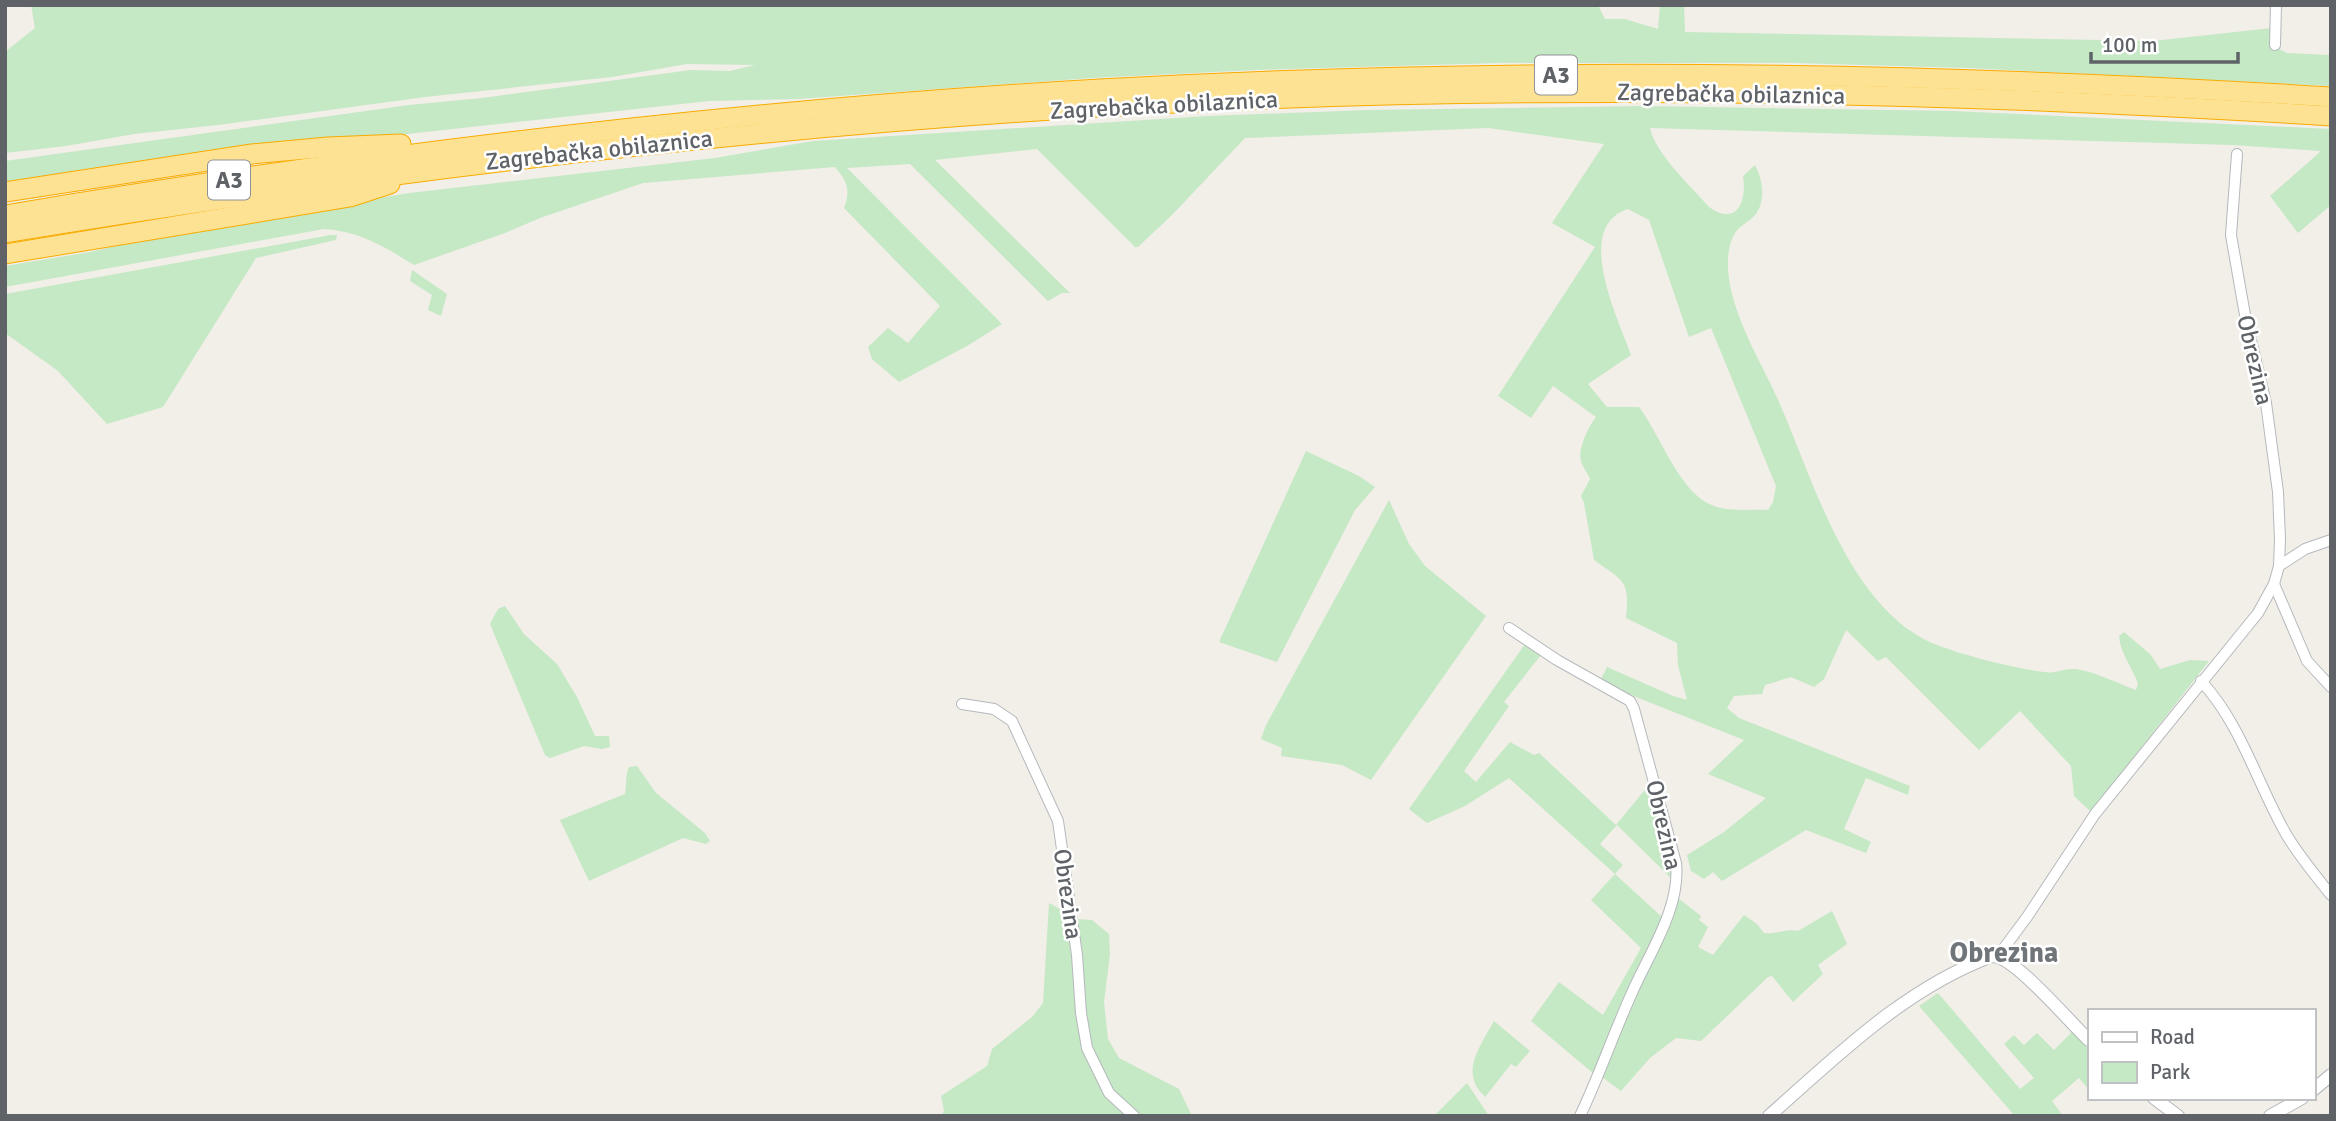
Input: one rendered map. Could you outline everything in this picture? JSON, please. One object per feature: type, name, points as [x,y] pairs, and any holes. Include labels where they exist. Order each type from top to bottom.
[{"type":"highway","name":"Zagrebačka obilaznica","points":[[5,215],[130,194],[452,148],[781,113],[1102,89],[1443,76],[1642,74],[1837,76],[2091,84],[2331,97]]},
{"type":"highway","name":"Zagrebačka obilaznica","points":[[5,233],[149,209],[597,149],[951,117],[1106,107],[1469,93],[1657,92],[1840,94],[2091,103],[2331,116]]},
{"type":"highway","points":[[6,192],[252,154],[328,146],[437,141],[452,148]]},
{"type":"highway","points":[[5,254],[350,197],[408,181],[418,171]]},
{"type":"street","points":[[2275,45],[2276,5]]},
{"type":"street","name":"Obrezina","points":[[1998,956],[2095,814],[2258,613],[2274,584],[2279,566],[2279,516],[2273,445],[2231,235],[2237,154]]},
{"type":"street","points":[[2279,566],[2305,550],[2331,540]]},
{"type":"street","points":[[2274,584],[2307,661],[2331,687]]},
{"type":"street","name":"Obrezina","points":[[1509,628],[1557,660],[1630,701],[1678,876],[1663,925],[1580,1116]]},
{"type":"street","points":[[2201,681],[2222,706],[2239,736],[2285,833],[2302,860],[2331,895]]},
{"type":"street","name":"Obrezina","points":[[962,704],[994,709],[1012,721],[1058,821],[1087,1048],[1109,1093],[1134,1116]]},
{"type":"street","points":[[1769,1116],[1895,1008],[1922,989],[1986,958],[1998,956],[2030,980],[2088,1039]]},
{"type":"street","points":[[2315,1088],[2331,1075]]},
{"type":"street","points":[[2157,1100],[2178,1116]]},
{"type":"street","points":[[2270,1116],[2298,1100]]},
{"type":"green space","points":[[31,5],[1598,5],[1605,19],[1625,19],[1658,29],[1660,5],[1684,5],[1685,32],[2153,41],[2272,28],[2277,48],[2287,53],[2331,55],[2331,86],[1967,68],[1794,63],[1500,63],[1256,70],[1092,78],[798,99],[709,101],[86,169],[5,183],[5,161],[409,105],[691,70],[730,71],[755,65],[687,64],[612,77],[425,97],[5,153],[5,52],[35,28]]},
{"type":"green space","points":[[1643,106],[1953,111],[2331,129],[2331,205],[2298,233],[2270,196],[2321,151],[2233,145],[1650,128],[1659,149],[1675,170],[1709,207],[1719,212],[1733,213],[1738,208],[1743,194],[1743,176],[1755,165],[1760,177],[1761,204],[1755,215],[1735,233],[1728,258],[1734,300],[1837,538],[1877,601],[1903,625],[1944,648],[2044,672],[2083,670],[2136,690],[2138,684],[2120,642],[2119,636],[2124,632],[2151,655],[2160,669],[2190,660],[2209,661],[2091,812],[2074,796],[2071,766],[2020,711],[1979,750],[1886,657],[1878,661],[1846,630],[1824,679],[1814,687],[1791,677],[1765,685],[1762,694],[1734,696],[1727,708],[1739,718],[1910,786],[1908,795],[1866,778],[1844,829],[1871,842],[1866,853],[1806,830],[1722,881],[1713,872],[1704,879],[1691,871],[1687,855],[1724,832],[1766,798],[1708,774],[1744,740],[1631,695],[1601,679],[1607,667],[1687,700],[1678,665],[1677,643],[1626,618],[1627,595],[1622,582],[1594,560],[1581,496],[1590,479],[1582,464],[1581,453],[1586,433],[1596,417],[1553,386],[1531,418],[1498,396],[1595,247],[1552,223],[1604,144],[1488,128],[1245,138],[1138,247],[1037,149],[935,160],[1070,293],[1062,293],[1048,301],[910,164],[847,168],[1002,324],[899,382],[872,359],[868,347],[888,328],[908,343],[940,306],[844,208],[847,186],[835,167],[643,183],[414,265],[382,246],[360,237],[324,229],[5,287],[5,266],[90,252],[170,233],[409,193],[715,158],[813,141],[1208,116],[1367,110]],"holes":[[[1628,209],[1649,220],[1689,337],[1711,328],[1776,486],[1773,502],[1768,510],[1727,509],[1702,500],[1681,477],[1639,407],[1607,407],[1588,384],[1631,355],[1604,276],[1601,254],[1603,234],[1612,219]]]},
{"type":"green space","points":[[337,235],[336,240],[256,258],[163,407],[107,424],[58,371],[5,333],[5,294]]},
{"type":"green space","points":[[412,270],[447,294],[441,316],[428,310],[432,295],[410,281]]},
{"type":"green space","points":[[1306,451],[1359,476],[1375,487],[1355,510],[1277,662],[1219,642]]},
{"type":"green space","points":[[1389,500],[1409,544],[1425,566],[1486,616],[1371,780],[1342,765],[1281,756],[1282,748],[1261,739],[1266,725]]},
{"type":"green space","points":[[505,606],[524,634],[557,664],[577,697],[595,736],[609,736],[610,747],[602,749],[584,746],[550,758],[545,755],[490,624],[498,609]]},
{"type":"green space","points":[[1525,644],[1541,655],[1504,702],[1509,706],[1464,771],[1476,782],[1510,742],[1534,755],[1539,753],[1616,825],[1648,786],[1654,791],[1673,863],[1674,881],[1617,825],[1600,844],[1623,865],[1615,874],[1509,778],[1465,806],[1427,823],[1409,809]]},
{"type":"green space","points":[[637,766],[656,793],[705,833],[710,841],[706,844],[683,838],[589,881],[560,820],[625,794],[629,767]]},
{"type":"green space","points":[[1615,874],[1662,917],[1594,1074],[1531,1021],[1559,982],[1603,1015],[1641,948],[1591,900]]},
{"type":"green space","points":[[1678,898],[1701,916],[1699,920],[1708,927],[1698,947],[1713,955],[1744,915],[1764,933],[1768,933],[1798,931],[1832,911],[1847,944],[1818,965],[1823,974],[1793,1002],[1772,976],[1768,977],[1701,1041],[1676,1038],[1650,1058],[1621,1091],[1602,1077]]},
{"type":"green space","points":[[1049,903],[1078,919],[1092,920],[1109,934],[1110,954],[1104,1002],[1108,1039],[1119,1058],[1179,1089],[1192,1116],[941,1116],[944,1111],[941,1096],[987,1066],[992,1049],[1032,1017],[1043,1003]]},
{"type":"green space","points":[[1938,993],[2020,1089],[2034,1078],[2004,1044],[2014,1035],[2024,1045],[2037,1033],[2054,1050],[2073,1031],[2088,1045],[2088,1089],[2079,1078],[2052,1101],[2063,1116],[2015,1116],[1919,1006]]},
{"type":"green space","points":[[1494,1021],[1530,1051],[1516,1067],[1511,1064],[1485,1097],[1476,1085],[1473,1067]]},
{"type":"green space","points":[[1467,1083],[1489,1116],[1434,1116]]},
{"type":"district","name":"Obrezina","points":[[2004,953]]}]
